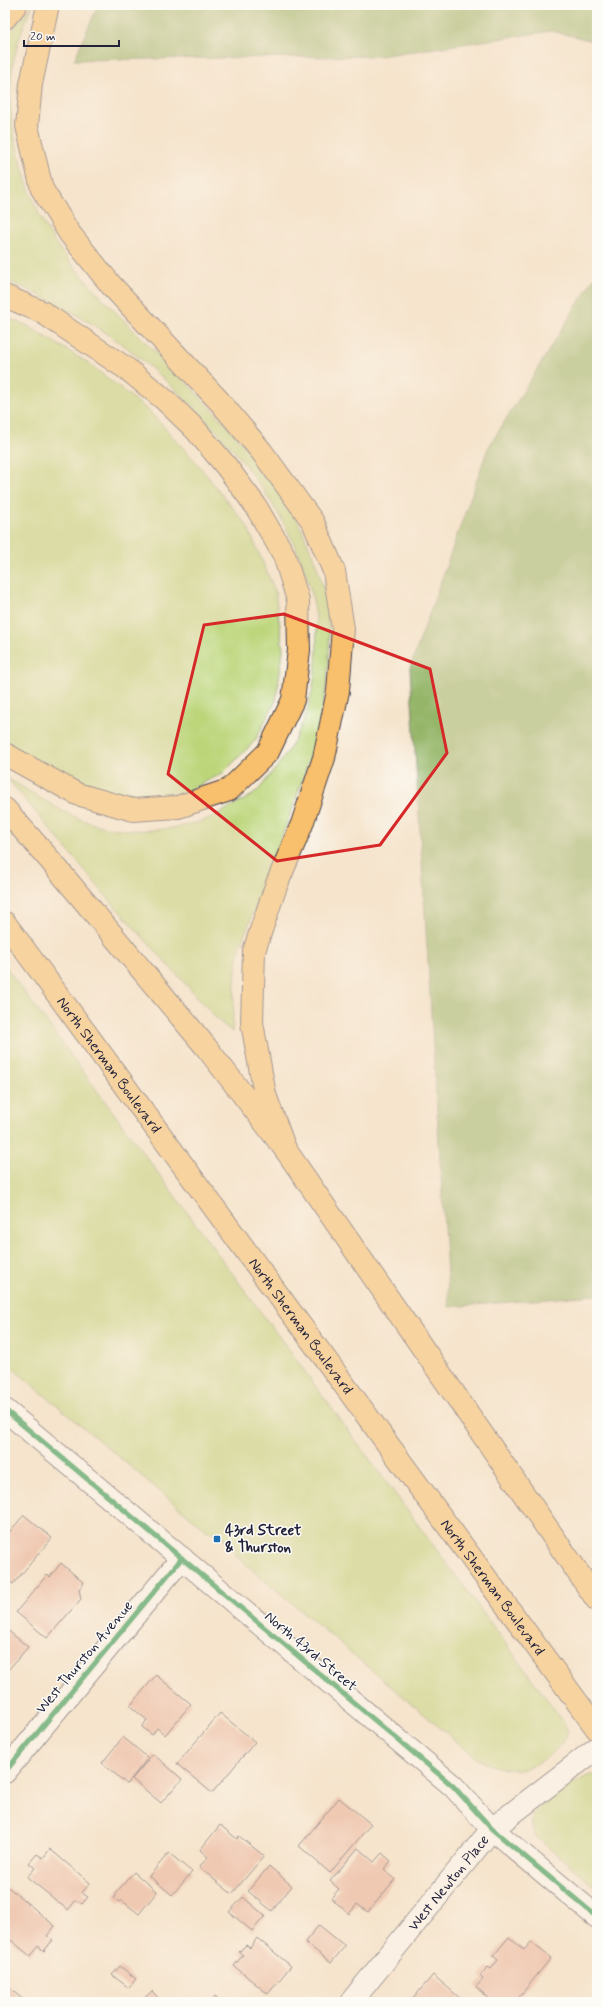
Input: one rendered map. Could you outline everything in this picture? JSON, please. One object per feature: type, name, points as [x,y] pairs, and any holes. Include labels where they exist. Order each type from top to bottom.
[{"type":"main road","points":[[5,18],[16,5]]},
{"type":"main road","points":[[48,5],[31,84],[27,126],[42,189],[70,234],[111,284],[220,402],[262,452],[313,522],[334,571],[343,629],[338,691],[326,750],[302,824],[276,886],[254,951],[252,1023],[265,1095],[285,1149]]},
{"type":"main road","points":[[5,296],[42,312],[127,369],[165,400],[195,429],[226,466],[256,505],[284,555],[298,600],[299,650],[293,700],[268,752],[229,790],[178,807],[133,810],[77,794],[5,754]]},
{"type":"main road","points":[[5,809],[50,860],[206,1047],[285,1149],[597,1600]]},
{"type":"main road","name":"North Sherman Boulevard","points":[[5,923],[597,1729]]},
{"type":"street","name":"North 43rd Street","points":[[5,1410],[453,1786],[492,1829],[597,1916]]},
{"type":"street","name":"West Thurston Avenue","points":[[5,1772],[182,1558]]},
{"type":"street","name":"West Newton Place","points":[[351,2002],[492,1829],[597,1748]]},
{"type":"highlighted area","points":[[284,614],[430,669],[447,753],[380,845],[277,861],[168,774],[204,625]]},
{"type":"green space","points":[[98,5],[597,5],[597,42],[552,31],[380,56],[74,60]]},
{"type":"green space","points":[[32,6],[18,43],[11,78],[10,95],[11,113],[18,152],[39,214],[49,233],[81,275],[128,325],[210,407],[248,450],[274,484],[297,520],[318,570],[324,591],[329,636],[328,670],[323,703],[316,736],[295,802],[240,948],[235,982],[232,1032],[219,1021],[112,903],[7,778],[71,815],[84,821],[112,828],[149,830],[174,828],[213,817],[257,791],[292,745],[300,729],[311,695],[317,641],[316,617],[307,579],[293,541],[273,505],[250,471],[223,439],[195,408],[165,380],[107,333],[56,304],[5,280],[5,39]]},
{"type":"green space","points":[[597,273],[597,1295],[449,1307],[410,668],[488,448]]},
{"type":"green space","points":[[5,317],[28,326],[88,363],[149,411],[196,462],[247,526],[275,591],[283,650],[276,700],[255,741],[223,773],[183,793],[143,800],[99,792],[54,773],[5,743]]},
{"type":"green space","points":[[5,966],[563,1721],[568,1731],[566,1738],[560,1746],[543,1760],[525,1768],[506,1769],[496,1767],[476,1758],[234,1554],[237,1549],[215,1531],[211,1534],[5,1362]]},
{"type":"green space","points":[[590,1775],[597,1775],[597,1888],[536,1837],[532,1823],[534,1814],[551,1798]]},
{"type":"building","points":[[24,1515],[52,1538],[13,1584],[5,1577],[5,1537]]},
{"type":"building","points":[[61,1563],[84,1583],[79,1589],[81,1599],[47,1638],[16,1612],[47,1575],[50,1577]]},
{"type":"building","points":[[5,1628],[28,1647],[9,1669],[5,1666]]},
{"type":"building","points":[[156,1675],[191,1704],[165,1735],[157,1728],[152,1735],[142,1727],[147,1720],[130,1706]]},
{"type":"building","points":[[220,1713],[255,1742],[212,1793],[177,1764]]},
{"type":"building","points":[[123,1737],[148,1758],[127,1784],[102,1763]]},
{"type":"building","points":[[153,1754],[182,1779],[161,1803],[132,1779]]},
{"type":"building","points":[[339,1798],[371,1824],[330,1873],[299,1846]]},
{"type":"building","points":[[220,1825],[237,1839],[239,1836],[264,1856],[232,1894],[199,1867],[208,1857],[200,1850]]},
{"type":"building","points":[[358,1848],[374,1862],[382,1853],[391,1861],[384,1869],[395,1879],[368,1912],[357,1904],[349,1914],[331,1898],[339,1889],[330,1881]]},
{"type":"building","points":[[50,1849],[90,1883],[82,1893],[88,1897],[82,1904],[76,1900],[68,1910],[27,1877],[35,1868],[29,1863],[37,1854],[43,1858]]},
{"type":"building","points":[[169,1853],[192,1872],[172,1895],[149,1876]]},
{"type":"building","points":[[269,1866],[292,1886],[272,1911],[248,1891]]},
{"type":"building","points":[[134,1872],[157,1892],[139,1914],[121,1900],[119,1902],[114,1898],[116,1896],[114,1895]]},
{"type":"building","points":[[8,1887],[55,1926],[47,1936],[53,1940],[44,1951],[38,1946],[30,1956],[5,1935],[5,1911],[8,1908],[5,1906],[5,1891]]},
{"type":"building","points":[[243,1897],[265,1916],[252,1931],[229,1912]]},
{"type":"building","points":[[319,1925],[345,1946],[331,1963],[305,1942]]},
{"type":"building","points":[[509,1937],[524,1950],[531,1942],[551,1958],[515,2002],[493,2002],[476,1987],[483,1979],[480,1976],[488,1967],[491,1969],[498,1960],[493,1956]]},
{"type":"building","points":[[257,1938],[291,1966],[268,1994],[234,1966],[243,1955],[239,1952],[246,1945],[250,1948]]},
{"type":"building","points":[[120,1966],[136,1979],[129,1988],[112,1975]]},
{"type":"building","points":[[433,1975],[460,1998],[456,2002],[410,2002]]},
{"type":"building","points":[[7,1986],[26,2002],[5,2002],[5,1989]]},
{"type":"building","points":[[152,1991],[162,2002],[140,2002]]},
{"type":"building","points":[[215,1996],[222,2002],[211,2002]]},
{"type":"cycle path","points":[[5,1410],[453,1786],[492,1829],[597,1917]]},
{"type":"cycle path","points":[[5,1772],[182,1558]]},
{"type":"place","name":"43rd Street & Thurston","points":[[217,1539]]}]
